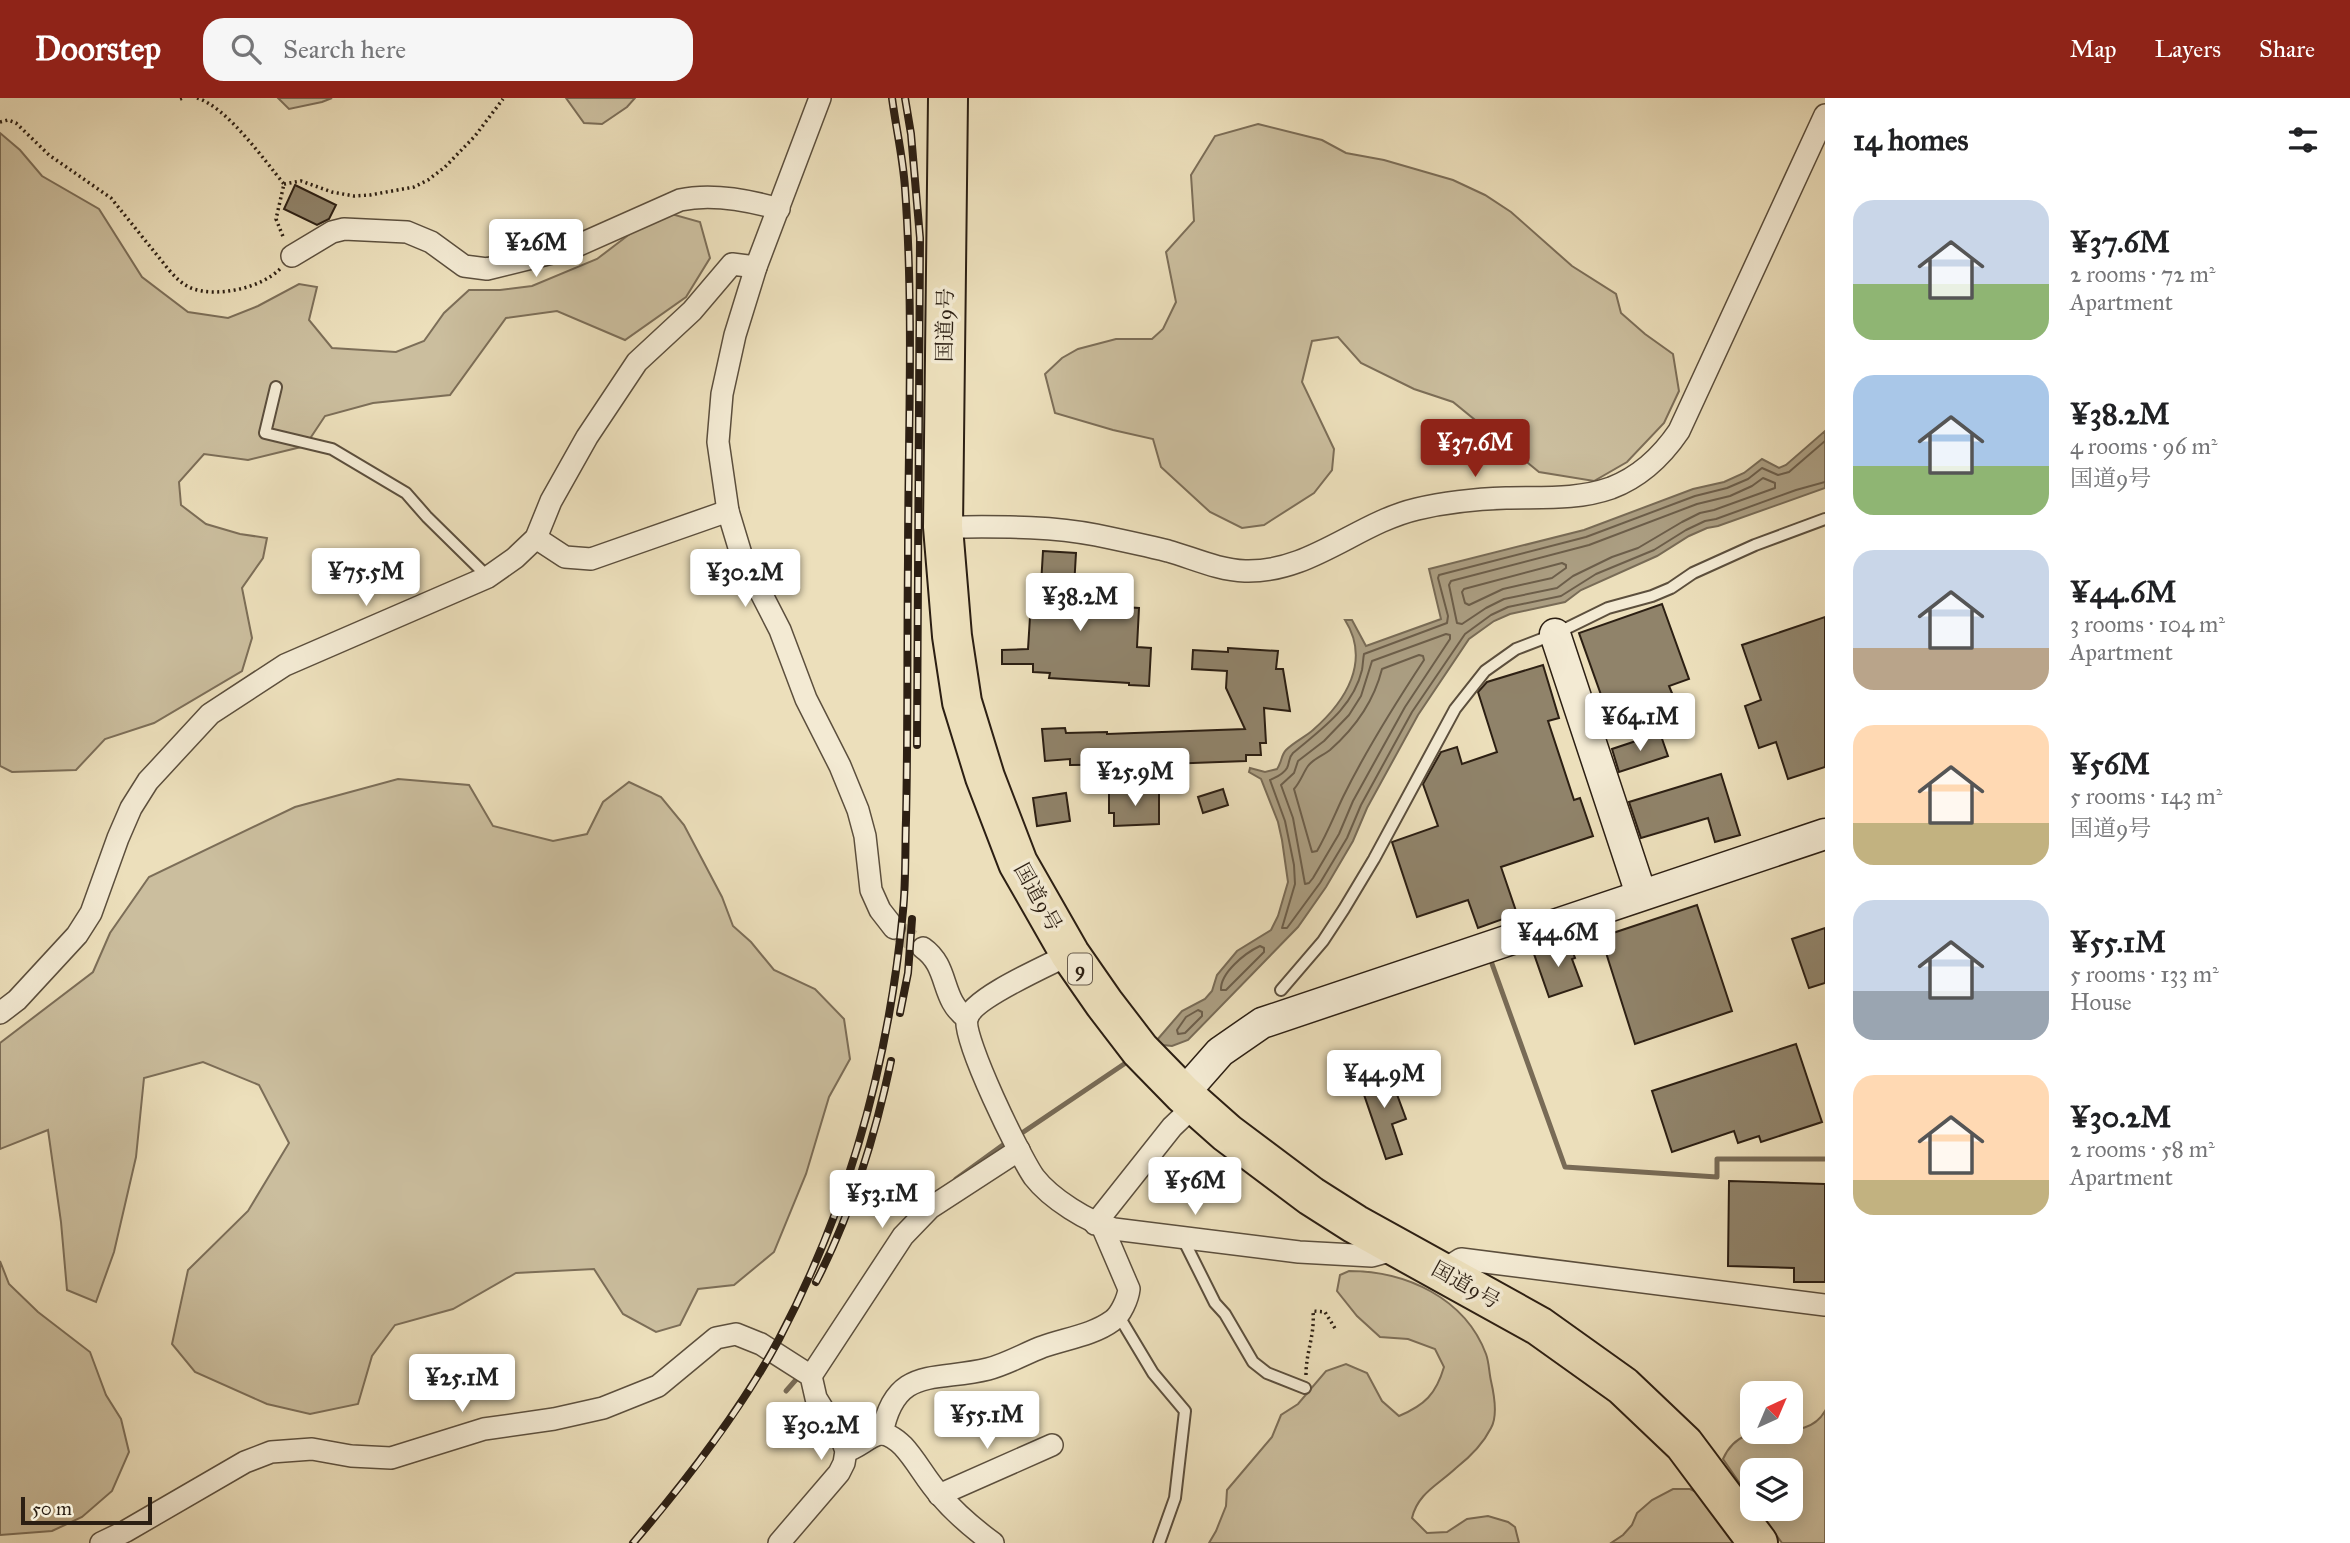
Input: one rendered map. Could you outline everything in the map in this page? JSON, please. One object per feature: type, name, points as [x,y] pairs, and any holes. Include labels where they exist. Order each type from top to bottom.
[{"type":"highway","name":"国道9号","points":[[948,98],[943,527],[952,636],[962,702],[985,777],[1017,863],[1070,954],[1104,1003],[1140,1050],[1189,1100],[1227,1133],[1355,1224],[1539,1326],[1623,1386],[1684,1444],[1758,1543]]},
{"type":"street","points":[[820,98],[757,267],[735,335],[722,394],[718,442],[728,511],[741,554],[780,630],[806,699],[840,766],[858,810],[865,836],[871,890],[880,910],[894,928]]},
{"type":"street","points":[[943,527],[1066,530],[1168,551],[1228,569],[1263,571],[1304,560],[1415,510],[1477,500],[1578,496],[1627,481],[1659,457],[1679,431],[1825,115]]},
{"type":"street","points":[[292,256],[344,229],[407,232],[431,242],[464,265],[487,269],[572,248],[691,197],[753,202],[779,209]]},
{"type":"street","points":[[0,1013],[17,1000],[77,935],[91,913],[131,808],[148,781],[210,714],[285,665],[488,577],[515,558],[536,538],[551,501],[586,437],[637,362],[692,311],[732,264],[757,267]]},
{"type":"street","points":[[536,538],[565,557],[591,559],[728,511]]},
{"type":"street","points":[[1555,634],[1641,894]]},
{"type":"street","points":[[1098,1225],[1134,1173],[1172,1127],[1220,1052],[1262,1023],[1825,834]]},
{"type":"street","points":[[923,948],[933,955],[940,966],[952,1004],[967,1018]]},
{"type":"street","points":[[1070,954],[992,995],[974,1008],[967,1018],[967,1028],[988,1085],[1015,1143],[1035,1178],[1060,1201],[1098,1225],[1125,1231],[1299,1252],[1373,1256],[1390,1251],[1394,1246]]},
{"type":"street","points":[[811,1377],[903,1236],[930,1208],[1015,1143]]},
{"type":"street","points":[[882,1434],[890,1404],[899,1393],[916,1382],[1004,1364],[1104,1326],[1117,1318],[1129,1289],[1098,1225]]},
{"type":"street","points":[[1442,1271],[1461,1259],[1825,1304]]},
{"type":"street","points":[[101,1543],[245,1461],[271,1452],[312,1449],[351,1456],[391,1458],[484,1429],[554,1419],[603,1408],[658,1385],[716,1338],[736,1334],[761,1344],[811,1377],[817,1398],[846,1451],[839,1474],[779,1543]]},
{"type":"street","points":[[846,1451],[857,1448],[878,1434],[894,1438],[903,1446],[939,1495],[975,1530],[993,1543]]},
{"type":"street","points":[[939,1495],[1052,1444]]},
{"type":"lane","points":[[276,387],[265,433],[332,449],[406,493],[488,577]]},
{"type":"lane","points":[[1281,990],[1323,941],[1350,899],[1455,709],[1485,671],[1531,642],[1555,634],[1608,608],[1652,596],[1671,588],[1693,573],[1755,545],[1825,519]]},
{"type":"lane","points":[[1182,1237],[1215,1303],[1225,1314],[1253,1363],[1267,1373],[1306,1388]]},
{"type":"lane","points":[[1117,1318],[1123,1323],[1153,1373],[1185,1411],[1175,1498],[1159,1543]]},
{"type":"path","points":[[197,98],[221,113],[284,184]]},
{"type":"path","points":[[284,184],[301,181],[332,192],[354,196],[414,187],[444,167],[475,136],[503,99]]},
{"type":"path","points":[[0,122],[16,122],[49,155],[111,198],[169,271],[192,288],[218,292],[260,282],[277,273],[292,256],[276,219],[284,184]]},
{"type":"path","points":[[1306,1388],[1306,1356],[1315,1332],[1313,1311],[1325,1312],[1336,1330]]},
{"type":"shaded area","points":[[278,98],[332,98],[289,109]]},
{"type":"shaded area","points":[[566,98],[635,98],[627,107],[602,124],[584,123]]},
{"type":"shaded area","points":[[1258,124],[1322,140],[1346,153],[1384,160],[1453,180],[1485,195],[1511,212],[1572,266],[1616,294],[1621,313],[1673,354],[1679,391],[1664,423],[1627,462],[1594,481],[1539,472],[1453,402],[1414,389],[1361,363],[1338,337],[1312,341],[1302,382],[1334,449],[1332,470],[1314,493],[1264,525],[1242,528],[1210,512],[1161,467],[1153,439],[1055,413],[1045,374],[1062,358],[1078,349],[1116,339],[1152,339],[1163,329],[1176,302],[1166,252],[1194,221],[1191,175],[1215,136]]},
{"type":"shaded area","points":[[0,133],[20,150],[42,176],[99,209],[142,277],[188,312],[228,318],[258,306],[299,284],[317,287],[309,320],[332,348],[396,352],[424,341],[444,313],[469,290],[532,286],[597,259],[635,230],[668,213],[700,222],[710,258],[686,297],[625,340],[557,311],[506,318],[450,395],[373,403],[325,416],[305,446],[248,460],[204,454],[179,482],[181,505],[206,524],[240,534],[267,538],[263,558],[242,588],[252,638],[242,671],[154,723],[105,739],[76,770],[12,772],[0,766]]},
{"type":"shaded area","points":[[398,779],[469,785],[493,826],[553,841],[587,834],[603,802],[629,782],[661,797],[684,825],[722,897],[733,926],[751,942],[774,970],[815,989],[844,1019],[850,1059],[829,1097],[806,1174],[774,1252],[734,1285],[698,1289],[680,1325],[656,1332],[623,1314],[594,1269],[516,1273],[453,1309],[395,1325],[372,1356],[358,1404],[310,1414],[267,1404],[195,1372],[172,1344],[188,1270],[248,1211],[289,1143],[259,1085],[203,1062],[144,1078],[136,1157],[114,1252],[96,1302],[67,1290],[48,1130],[0,1149],[0,1043],[93,972],[110,933],[149,877],[295,807]]},
{"type":"shaded area","points":[[0,1261],[9,1284],[38,1312],[90,1352],[106,1395],[121,1419],[129,1452],[112,1491],[82,1517],[52,1531],[0,1535]]},
{"type":"shaded area","points":[[1349,1271],[1392,1276],[1431,1291],[1464,1317],[1487,1357],[1495,1405],[1491,1428],[1471,1455],[1424,1496],[1412,1518],[1427,1533],[1447,1532],[1467,1519],[1488,1516],[1515,1527],[1519,1543],[1209,1543],[1226,1506],[1227,1490],[1272,1437],[1281,1415],[1298,1404],[1326,1371],[1346,1364],[1367,1373],[1382,1401],[1399,1416],[1423,1403],[1437,1384],[1444,1367],[1435,1349],[1408,1339],[1380,1337],[1357,1316],[1337,1291],[1340,1275]]},
{"type":"shaded area","points":[[1825,1411],[1825,1543],[1782,1543],[1766,1521],[1803,1521],[1803,1458],[1740,1458],[1740,1484],[1723,1459],[1733,1444],[1740,1439],[1740,1444],[1803,1444],[1803,1428],[1815,1422]]},
{"type":"shaded area","points":[[1673,1489],[1690,1489],[1703,1495],[1734,1543],[1611,1543],[1632,1525],[1637,1513],[1652,1500]]},
{"type":"water","points":[[1825,431],[1825,488],[1707,528],[1657,556],[1581,590],[1565,602],[1510,614],[1494,621],[1469,639],[1418,715],[1367,808],[1353,841],[1298,927],[1188,1040],[1172,1046],[1163,1045],[1157,1040],[1182,1011],[1205,999],[1212,991],[1217,975],[1237,951],[1271,930],[1278,916],[1288,882],[1282,840],[1261,779],[1249,772],[1250,768],[1265,772],[1277,769],[1286,750],[1310,733],[1336,706],[1351,680],[1355,665],[1356,650],[1345,620],[1352,620],[1366,646],[1441,619],[1429,569],[1584,530],[1693,489],[1724,482],[1744,473],[1762,459],[1779,468]]},
{"type":"building","points":[[295,185],[336,205],[329,219],[317,225],[284,209]]},
{"type":"building","points":[[1043,551],[1076,553],[1073,604],[1139,608],[1137,647],[1151,648],[1149,686],[1049,678],[1050,673],[1033,672],[1033,664],[1002,664],[1002,650],[1028,649],[1031,601],[1040,602]]},
{"type":"building","points":[[1662,604],[1689,679],[1669,686],[1674,698],[1610,720],[1579,633]]},
{"type":"building","points":[[1825,617],[1825,767],[1788,779],[1776,742],[1759,748],[1745,706],[1761,700],[1742,645]]},
{"type":"building","points":[[1228,648],[1278,651],[1276,669],[1283,669],[1290,711],[1264,708],[1266,743],[1260,743],[1261,755],[1246,755],[1246,761],[1166,764],[1070,765],[1070,759],[1045,761],[1042,729],[1065,728],[1066,733],[1107,734],[1245,729],[1226,688],[1227,671],[1192,669],[1193,650],[1228,652]]},
{"type":"building","points":[[1543,665],[1559,718],[1548,721],[1574,800],[1580,798],[1593,836],[1501,867],[1517,914],[1478,928],[1468,900],[1417,917],[1392,842],[1438,826],[1423,784],[1441,752],[1457,747],[1462,764],[1497,752],[1478,692],[1487,682]]},
{"type":"building","points":[[1660,733],[1668,756],[1619,772],[1612,749]]},
{"type":"building","points":[[1721,774],[1740,835],[1715,842],[1708,818],[1641,838],[1629,802]]},
{"type":"building","points":[[1223,789],[1228,805],[1203,813],[1198,797]]},
{"type":"building","points":[[1109,791],[1159,791],[1159,824],[1114,826],[1114,813],[1109,813]]},
{"type":"building","points":[[1066,793],[1070,821],[1037,826],[1033,798]]},
{"type":"building","points":[[1697,905],[1732,1011],[1635,1044],[1601,937]]},
{"type":"building","points":[[1825,928],[1825,983],[1809,988],[1792,939]]},
{"type":"building","points":[[1569,942],[1582,986],[1549,997],[1534,954]]},
{"type":"building","points":[[1796,1044],[1822,1122],[1761,1142],[1759,1136],[1738,1143],[1734,1131],[1672,1152],[1652,1091]]},
{"type":"building","points":[[1388,1070],[1406,1119],[1392,1124],[1402,1154],[1386,1159],[1359,1080]]},
{"type":"building","points":[[1729,1181],[1825,1184],[1825,1282],[1794,1282],[1794,1268],[1728,1266]]},
{"type":"waterway","points":[[1491,961],[1565,1167],[1717,1177],[1717,1159],[1825,1159]]},
{"type":"waterway","points":[[1016,1137],[1130,1060]]},
{"type":"waterway","points":[[956,1179],[1007,1142]]},
{"type":"waterway","points":[[786,1391],[801,1374]]},
{"type":"tunnel","points":[[894,928],[923,948]]},
{"type":"railway","points":[[633,1543],[730,1419],[764,1366],[804,1289],[826,1237],[862,1131],[888,1022],[897,967],[905,877],[910,374],[905,188],[892,98]]},
{"type":"railway","points":[[905,98],[911,134],[920,238],[917,745]]},
{"type":"railway","points":[[900,1013],[908,973],[912,919]]},
{"type":"railway","points":[[816,1282],[861,1174],[891,1061]]}]
